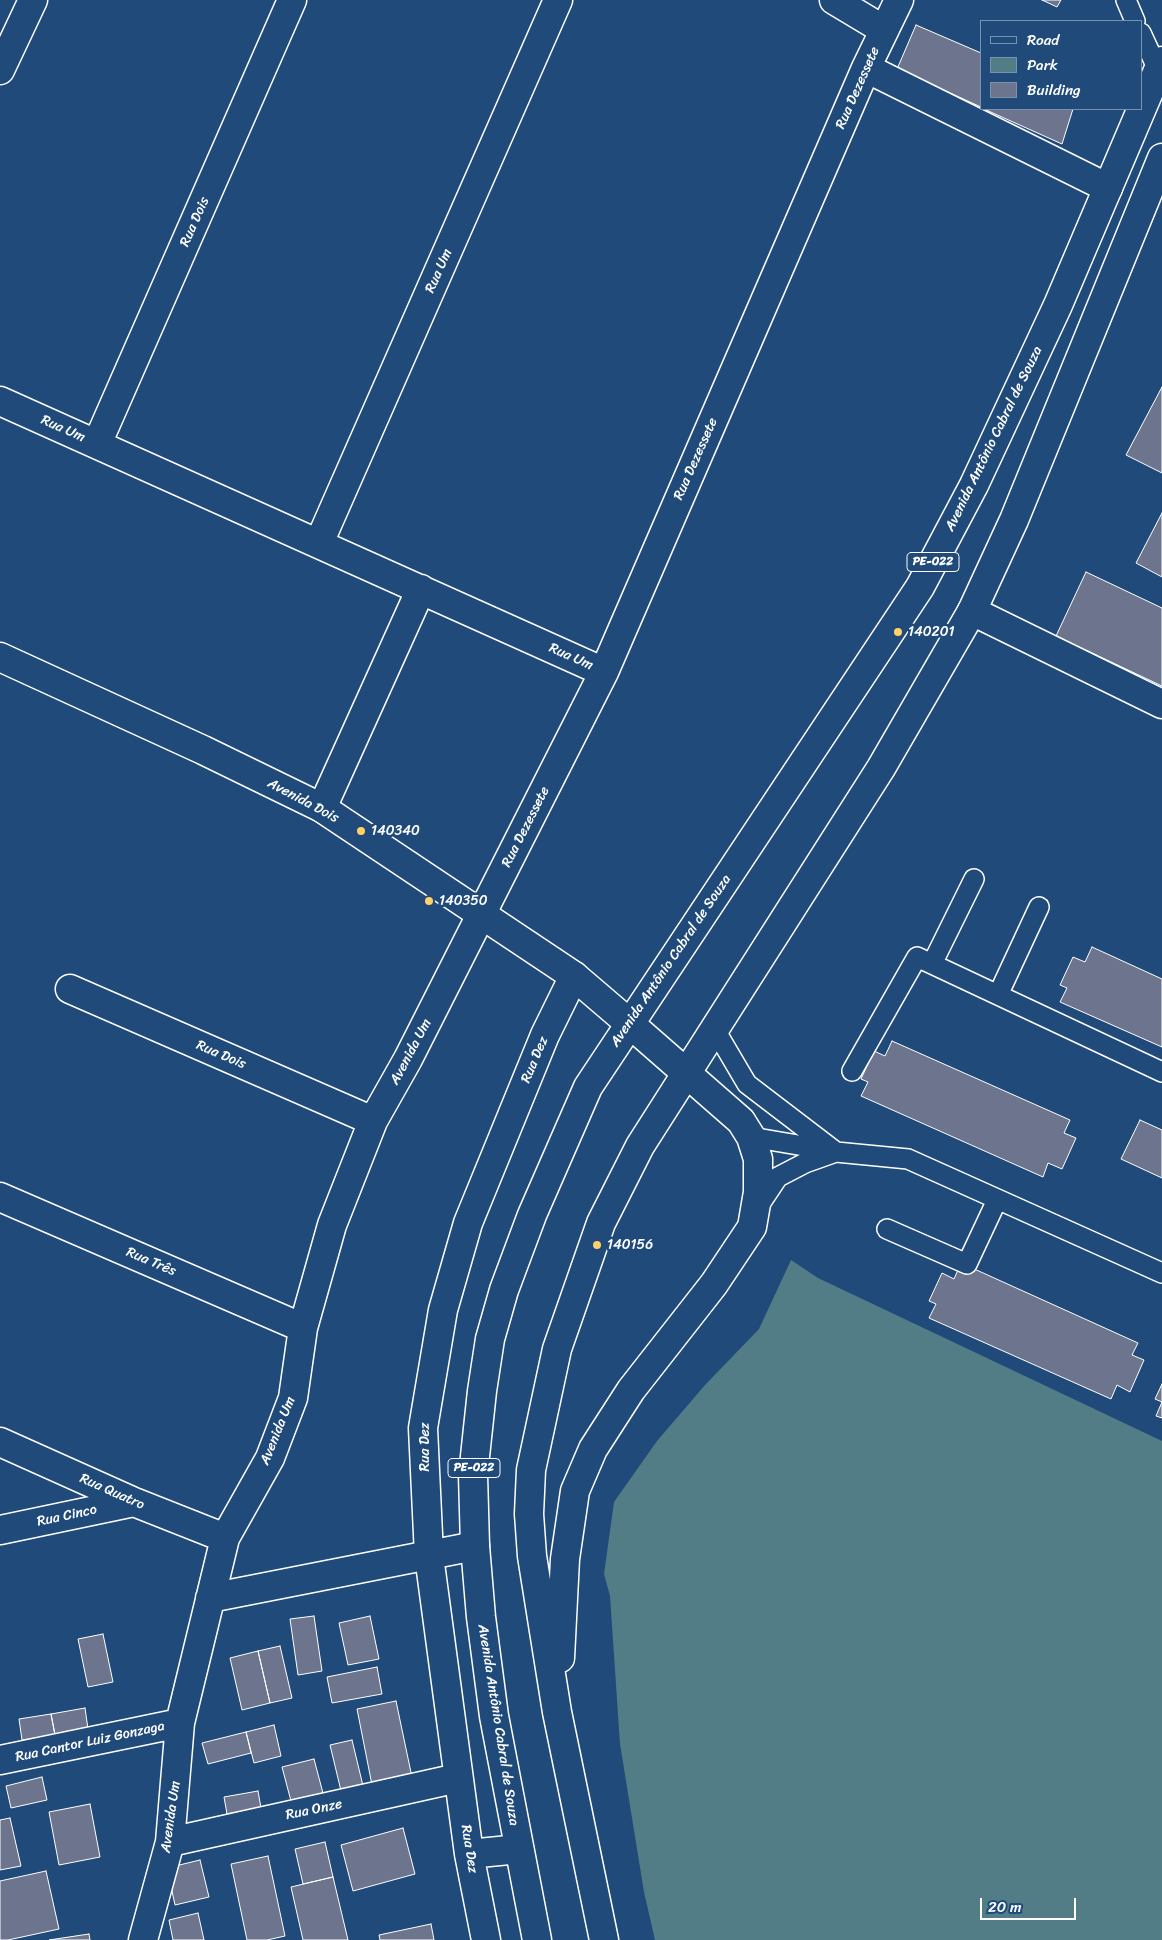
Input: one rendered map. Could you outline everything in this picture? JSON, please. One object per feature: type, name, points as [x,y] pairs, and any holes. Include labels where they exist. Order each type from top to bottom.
[{"type":"main road","points":[[0,70],[33,0]]},
{"type":"main road","name":"Rua Dois","points":[[97,444],[292,0]]},
{"type":"main road","name":"Rua Um","points":[[319,543],[558,0]]},
{"type":"main road","points":[[834,0],[884,30]]},
{"type":"main road","name":"Rua Dezessete","points":[[483,914],[604,672],[866,68],[899,0]]},
{"type":"main road","name":"Avenida Antônio Cabral de Souza","points":[[1142,108],[1160,66]]},
{"type":"main road","points":[[866,68],[1108,188]]},
{"type":"main road","name":"Avenida Antônio Cabral de Souza","points":[[537,1940],[494,1716],[480,1617],[475,1546],[473,1475],[482,1392],[490,1339],[504,1290],[532,1215],[588,1087],[920,587],[974,485],[1058,305],[1141,110]]},
{"type":"main road","points":[[604,1940],[557,1712],[532,1556],[529,1514],[531,1470],[557,1349],[601,1223],[640,1146],[685,1072],[881,768],[972,611],[1014,520],[1162,158]]},
{"type":"main road","name":"Rua Um","points":[[0,401],[604,672]]},
{"type":"main road","points":[[322,808],[421,589]]},
{"type":"main road","points":[[972,611],[1162,704]]},
{"type":"main road","name":"Avenida Dois","points":[[0,657],[203,750],[322,808],[574,976],[741,1121],[751,1137],[758,1159],[758,1192],[752,1227],[714,1284],[630,1390],[593,1449],[575,1491],[565,1559],[557,1712]]},
{"type":"main road","name":"Avenida Um","points":[[143,1940],[170,1842],[180,1723],[225,1538],[270,1458],[293,1398],[303,1328],[332,1225],[372,1120],[408,1059],[483,914]]},
{"type":"main road","name":"Rua Dez","points":[[486,1940],[469,1854],[429,1556],[423,1428],[443,1310],[468,1223],[545,1035],[574,976]]},
{"type":"main road","name":"Rua Dois","points":[[70,989],[372,1120]]},
{"type":"main road","name":"Rua Três","points":[[0,1197],[303,1328]]},
{"type":"main road","name":"Rua Quatro","points":[[0,1442],[134,1502],[225,1538]]},
{"type":"main road","name":"Rua Cinco","points":[[0,1530],[134,1502]]},
{"type":"main road","points":[[210,1598],[475,1546]]},
{"type":"main road","name":"Rua Cantor Luiz Gonzaga","points":[[0,1760],[180,1723]]},
{"type":"main road","name":"Rua Onze","points":[[170,1842],[458,1778]]},
{"type":"main road","points":[[469,1854],[519,1849]]},
{"type":"lane","points":[[1126,0],[1135,20]]},
{"type":"lane","points":[[1142,35],[1160,66]]},
{"type":"lane","points":[[932,964],[974,879]]},
{"type":"lane","points":[[998,995],[1039,907]]},
{"type":"lane","points":[[852,1071],[917,956],[1162,1072]]},
{"type":"lane","points":[[714,1028],[747,1084],[836,1152]]},
{"type":"lane","points":[[751,1137],[836,1152],[908,1159],[1162,1273]]},
{"type":"lane","points":[[754,1212],[778,1177],[804,1163],[836,1152]]},
{"type":"lane","points":[[887,1229],[967,1264],[997,1200]]},
{"type":"green space","points":[[791,1260],[818,1278],[1162,1441],[1162,1940],[655,1940],[644,1892],[620,1744],[610,1596],[604,1574],[614,1502],[657,1441],[705,1385],[759,1329]]},
{"type":"building","points":[[1042,0],[1061,0],[1057,7]]},
{"type":"building","points":[[916,25],[980,53],[980,107],[897,69]]},
{"type":"building","points":[[986,110],[1073,110],[1062,144]]},
{"type":"building","points":[[1162,387],[1162,473],[1126,455]]},
{"type":"building","points":[[1162,513],[1162,577],[1136,563]]},
{"type":"building","points":[[1086,572],[1162,608],[1162,686],[1056,636]]},
{"type":"building","points":[[1092,947],[1162,979],[1162,1047],[1060,1002],[1067,988],[1060,985],[1073,957],[1085,962]]},
{"type":"building","points":[[892,1041],[1070,1120],[1064,1133],[1076,1138],[1062,1169],[1048,1163],[1043,1177],[861,1096],[868,1082],[861,1079],[874,1051],[885,1056]]},
{"type":"building","points":[[1140,1120],[1162,1130],[1162,1178],[1121,1159]]},
{"type":"building","points":[[961,1263],[1138,1343],[1132,1355],[1144,1360],[1130,1392],[1117,1385],[1111,1399],[929,1318],[936,1304],[929,1301],[942,1273],[954,1279]]},
{"type":"building","points":[[1162,1384],[1162,1402],[1155,1399]]},
{"type":"building","points":[[1162,1402],[1162,1418],[1156,1416]]},
{"type":"building","points":[[314,1616],[322,1671],[298,1675],[290,1619]]},
{"type":"building","points":[[370,1616],[379,1659],[348,1665],[339,1623]]},
{"type":"building","points":[[103,1634],[113,1682],[88,1687],[78,1639]]},
{"type":"building","points":[[280,1646],[292,1698],[270,1703],[258,1651]]},
{"type":"building","points":[[258,1651],[270,1703],[242,1710],[230,1658]]},
{"type":"building","points":[[377,1667],[382,1694],[332,1703],[327,1677]]},
{"type":"building","points":[[396,1701],[413,1782],[373,1790],[357,1709]]},
{"type":"building","points":[[85,1708],[88,1729],[55,1735],[51,1714]]},
{"type":"building","points":[[51,1714],[55,1735],[22,1740],[19,1719]]},
{"type":"building","points":[[274,1725],[281,1756],[254,1763],[246,1732]]},
{"type":"building","points":[[246,1732],[251,1753],[208,1764],[202,1743]]},
{"type":"building","points":[[352,1740],[364,1790],[342,1795],[330,1745]]},
{"type":"building","points":[[314,1759],[324,1797],[292,1805],[282,1767]]},
{"type":"building","points":[[42,1777],[47,1800],[11,1808],[6,1786]]},
{"type":"building","points":[[258,1791],[261,1808],[227,1814],[224,1797]]},
{"type":"building","points":[[90,1804],[100,1857],[59,1865],[49,1812]]},
{"type":"building","points":[[10,1818],[21,1866],[0,1870],[0,1820]]},
{"type":"building","points":[[403,1828],[415,1874],[353,1891],[341,1845]]},
{"type":"building","points":[[325,1842],[333,1877],[303,1884],[295,1849]]},
{"type":"building","points":[[268,1856],[285,1936],[267,1940],[247,1940],[231,1864]]},
{"type":"building","points":[[200,1860],[209,1897],[175,1905],[167,1868]]},
{"type":"building","points":[[46,1871],[59,1929],[0,1940],[0,1881]]},
{"type":"building","points":[[333,1877],[348,1940],[303,1940],[291,1887]]},
{"type":"building","points":[[198,1913],[204,1940],[173,1940],[169,1920]]},
{"type":"building","points":[[431,1924],[434,1940],[380,1940],[379,1935]]},
{"type":"building","points":[[89,1934],[90,1940],[49,1940]]},
{"type":"place","name":"140201","points":[[898,632]]},
{"type":"place","name":"140340","points":[[361,831]]},
{"type":"place","name":"140350","points":[[429,901]]},
{"type":"place","name":"140156","points":[[597,1245]]}]
